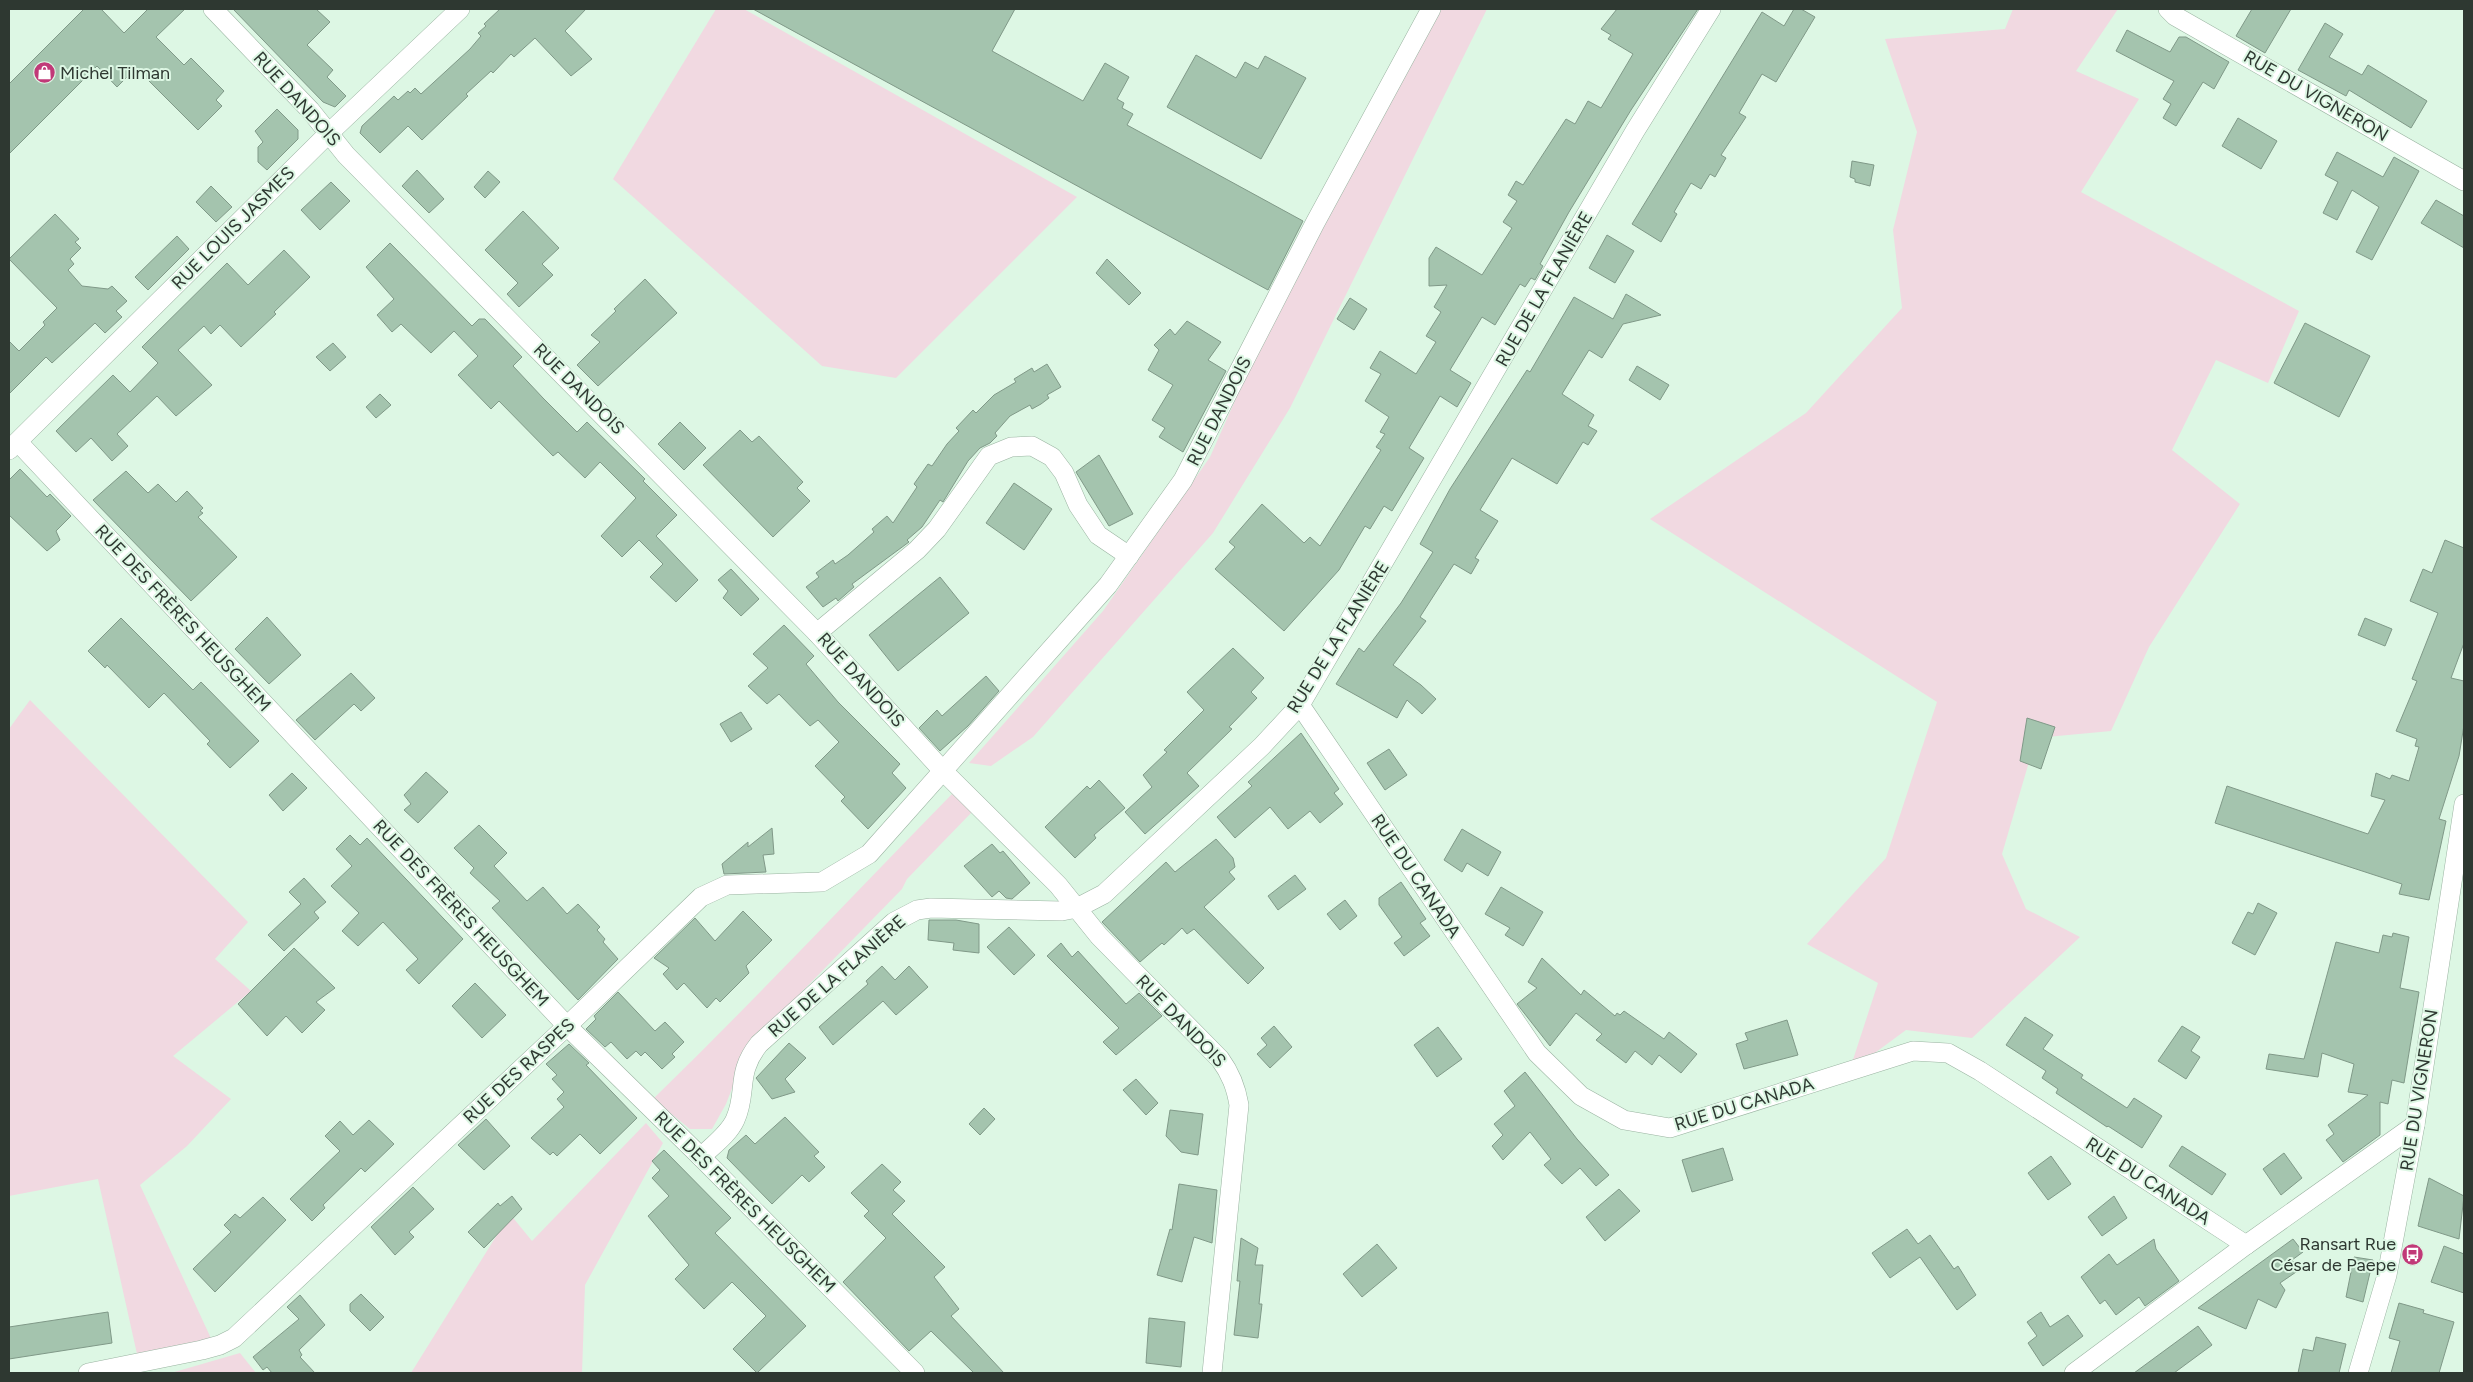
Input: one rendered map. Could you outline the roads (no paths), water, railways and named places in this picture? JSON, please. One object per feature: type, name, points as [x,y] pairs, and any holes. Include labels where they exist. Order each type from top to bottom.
[{"type":"street","name":"RUE DANDOIS","points":[[213,9],[310,110],[346,155],[817,632],[944,772],[1058,885],[1099,936],[1220,1059],[1229,1071],[1236,1088],[1238,1125],[1212,1373]]},
{"type":"street","name":"RUE LOUIS JASMES","points":[[13,446],[329,133],[460,9]]},
{"type":"street","name":"RUE DANDOIS","points":[[944,772],[1108,585],[1184,480],[1315,223],[1431,9]]},
{"type":"street","name":"RUE DE LA FLANIÈRE","points":[[701,1157],[728,1131],[735,1120],[748,1057],[759,1044],[900,918],[917,910],[931,908],[1044,912],[1077,908],[1104,894],[1262,746],[1300,705],[1635,130],[1710,9]]},
{"type":"street","name":"RUE DU VIGNERON","points":[[2168,9],[2176,16],[2464,181]]},
{"type":"street","name":"RUE DES FRÈRES HEUSGHEM","points":[[13,446],[567,1026],[701,1157],[915,1373]]},
{"type":"street","points":[[817,632],[917,550],[937,528],[990,456],[1011,446],[1032,446],[1052,457],[1064,473],[1078,505],[1098,535],[1129,556]]},
{"type":"street","name":"RUE DU CANADA","points":[[1300,705],[1536,1053],[1581,1096],[1624,1120],[1670,1128],[1913,1051],[1948,1053],[1988,1076],[2246,1245]]},
{"type":"street","name":"RUE DES RASPES","points":[[88,1373],[202,1350],[220,1345],[234,1338],[567,1026],[701,897],[727,885],[822,882],[869,854],[944,772]]},
{"type":"street","name":"RUE DU VIGNERON","points":[[2358,1373],[2387,1274],[2415,1124],[2464,804]]},
{"type":"street","points":[[2074,1373],[2246,1245],[2415,1124]]},
{"type":"place","name":"Michel Tilman","points":[[44,73]]},
{"type":"place","name":"Ransart Rue César de Paepe","points":[[2412,1254]]}]
